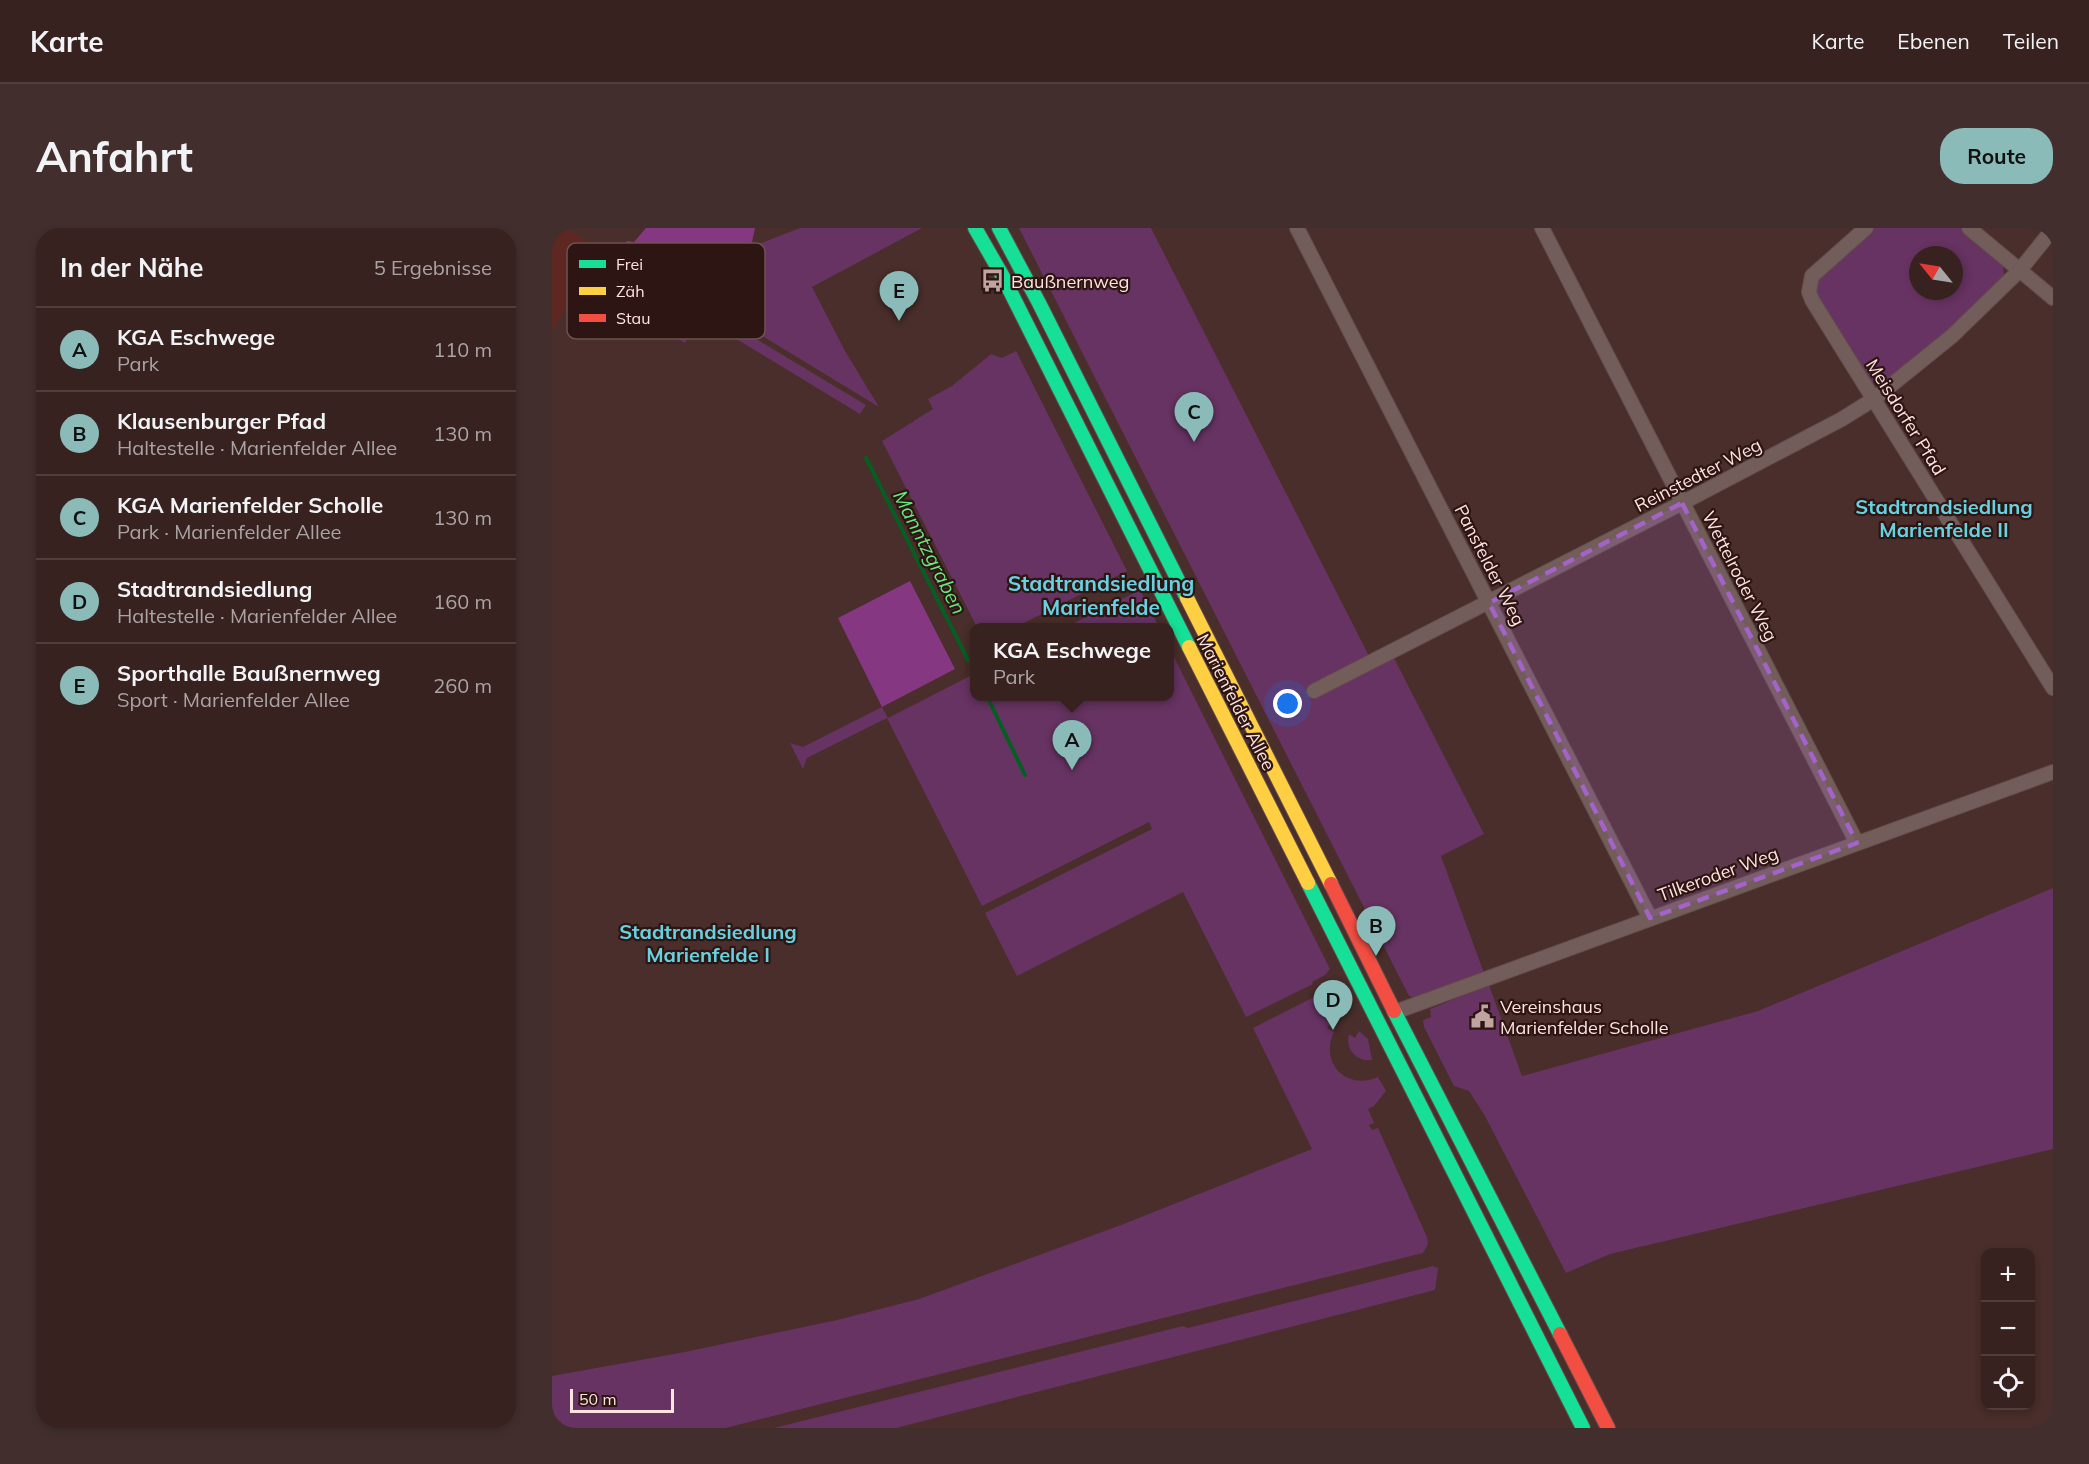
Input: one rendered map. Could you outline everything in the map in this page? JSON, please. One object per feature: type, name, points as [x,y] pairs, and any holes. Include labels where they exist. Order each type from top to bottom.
[{"type":"main road","name":"Marienfelder Allee","points":[[975,228],[1002,275],[1583,1428]]},
{"type":"main road","name":"Marienfelder Allee","points":[[999,228],[1608,1428]]},
{"type":"street","name":"Pansfelder Weg","points":[[1297,228],[1650,918]]},
{"type":"street","name":"Wettelroder Weg","points":[[1542,228],[1857,843]]},
{"type":"street","points":[[1969,228],[2053,298]]},
{"type":"street","name":"Reinstedter Weg","points":[[1314,690],[1489,603],[1811,437],[1874,399],[1952,336],[2020,270],[2053,228]]},
{"type":"street","name":"Meisdorfer Pfad","points":[[1859,230],[1812,276],[1809,292],[2053,688]]},
{"type":"street","name":"Tilkeroder Weg","points":[[1395,1012],[2053,772]]},
{"type":"highlighted area","points":[[1682,503],[1857,843],[1650,918],[1489,603]]},
{"type":"shaded area","points":[[552,228],[566,228],[590,243],[567,243],[567,306],[552,331]]},
{"type":"shaded area","points":[[646,228],[755,228],[752,243],[626,243],[627,241],[634,242]]},
{"type":"shaded area","points":[[800,228],[922,228],[812,287],[845,351],[879,407],[765,338],[765,243],[761,243]]},
{"type":"shaded area","points":[[1019,228],[1151,228],[1369,656],[1307,688],[1314,698],[1394,658],[1484,834],[1441,856],[1484,973],[1416,998],[1409,996]]},
{"type":"shaded area","points":[[1874,228],[1960,228],[2003,263],[2004,277],[1975,306],[1945,334],[1882,384],[1870,382],[1815,294],[1819,277]]},
{"type":"shaded area","points":[[737,339],[756,339],[866,405],[860,414]]},
{"type":"shaded area","points":[[1016,351],[1127,571],[1024,623],[975,623],[882,441],[933,409],[928,399],[952,386],[991,354],[1002,358]]},
{"type":"shaded area","points":[[910,581],[955,669],[882,707],[838,618]]},
{"type":"shaded area","points":[[1140,590],[1157,623],[1074,623]]},
{"type":"shaded area","points":[[1174,657],[1330,969],[1325,975],[1312,982],[1313,984],[1246,1017],[1183,892],[1017,976],[985,913],[1152,829],[1149,822],[982,906],[887,718],[807,758],[803,769],[790,743],[803,747],[882,707],[888,718],[970,676],[970,701],[1174,701]]},
{"type":"shaded area","points":[[2053,888],[2053,1149],[1610,1254],[1566,1273],[1485,1116],[1469,1091],[1454,1086],[1424,1027],[1423,1020],[1431,1017],[1430,1009],[1489,985],[1522,1076],[1758,1011]]},
{"type":"shaded area","points":[[1338,992],[1343,999],[1337,1015],[1327,1028],[1334,1032],[1330,1043],[1333,1064],[1346,1077],[1356,1080],[1378,1077],[1386,1091],[1374,1106],[1368,1109],[1374,1123],[1369,1125],[1372,1130],[1378,1128],[1427,1237],[1428,1244],[1423,1253],[725,1428],[552,1428],[552,1376],[685,1352],[837,1320],[919,1299],[1121,1225],[1312,1149],[1253,1028],[1318,995],[1321,999]]},
{"type":"shaded area","points":[[1359,1031],[1368,1039],[1372,1060],[1357,1057],[1350,1049],[1349,1034],[1355,1038]]},
{"type":"shaded area","points":[[1433,1266],[1438,1268],[1435,1290],[896,1428],[774,1428],[1183,1326],[1188,1328]]},
{"type":"waterway","name":"Manntzgraben","points":[[866,458],[968,660]]},
{"type":"waterway","name":"Manntzgraben","points":[[989,701],[1025,775]]},
{"type":"traffic: fast","points":[[975,228],[1002,275],[1189,647]]},
{"type":"traffic: fast","points":[[999,228],[1187,598]]},
{"type":"traffic: fast","points":[[1308,883],[1583,1428]]},
{"type":"traffic: fast","points":[[1394,1011],[1560,1334]]},
{"type":"traffic: slow","points":[[1187,598],[1331,884]]},
{"type":"traffic: slow","points":[[1189,647],[1308,883]]},
{"type":"traffic: jam","points":[[1331,884],[1394,1011]]},
{"type":"traffic: jam","points":[[1560,1334],[1608,1428]]},
{"type":"place","name":"Baußnernweg","points":[[993,281]]},
{"type":"place","name":"Sporthalle Baußnernweg","points":[[899,321]]},
{"type":"place","name":"KGA Marienfelder Scholle","points":[[1194,442]]},
{"type":"place","name":"KGA Eschwege","points":[[1072,770]]},
{"type":"place","name":"Klausenburger Pfad","points":[[1376,956]]},
{"type":"place","name":"Vereinshaus Marienfelder Scholle","points":[[1482,1016]]},
{"type":"place","name":"Stadtrandsiedlung","points":[[1333,1030]]},
{"type":"district","name":"Stadtrandsiedlung Marienfelde II","points":[[1944,518]]},
{"type":"district","name":"Stadtrandsiedlung Marienfelde","points":[[1101,595]]},
{"type":"district","name":"Stadtrandsiedlung Marienfelde I","points":[[708,942]]}]
